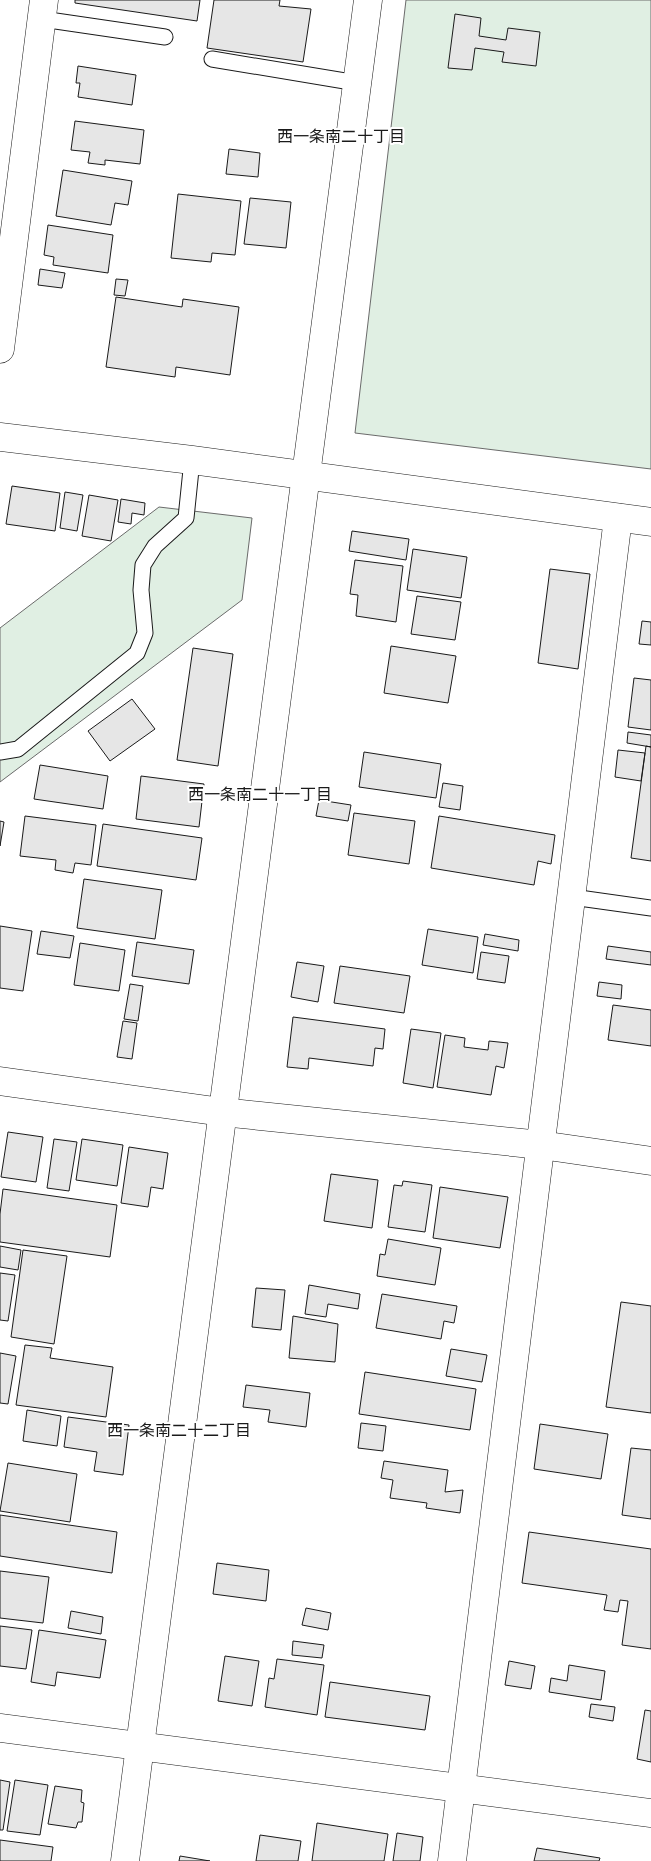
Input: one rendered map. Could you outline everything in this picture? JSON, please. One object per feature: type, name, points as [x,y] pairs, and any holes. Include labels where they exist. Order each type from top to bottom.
[{"type":"street","points":[[125,1861],[368,0]]},
{"type":"street","points":[[0,349],[43,10]]},
{"type":"street","points":[[0,437],[192,460],[651,522]]},
{"type":"street","points":[[452,1861],[618,518]]},
{"type":"street","points":[[0,1081],[222,1112],[541,1145],[651,1161]]},
{"type":"street","points":[[0,1728],[651,1813]]},
{"type":"lane","points":[[43,10],[165,38]]},
{"type":"lane","points":[[212,59],[357,83]]},
{"type":"lane","points":[[0,752],[18,749],[137,653],[145,633],[141,590],[143,565],[155,546],[186,518],[192,460]]},
{"type":"lane","points":[[572,897],[651,908]]},
{"type":"green space","points":[[406,0],[651,0],[651,469],[355,433]]},
{"type":"green space","points":[[159,507],[252,518],[242,600],[0,782],[0,628]]},
{"type":"building","points":[[75,0],[200,0],[197,21],[75,3]]},
{"type":"building","points":[[214,0],[280,0],[279,6],[311,9],[303,62],[207,48]]},
{"type":"building","points":[[455,14],[481,18],[479,36],[506,40],[508,28],[540,32],[536,66],[502,62],[504,52],[475,48],[472,70],[448,68]]},
{"type":"building","points":[[78,66],[136,75],[132,105],[78,97],[80,83],[76,83]]},
{"type":"building","points":[[75,121],[144,130],[140,164],[105,160],[105,165],[88,163],[90,152],[71,150]]},
{"type":"building","points":[[229,149],[260,153],[258,177],[226,174]]},
{"type":"building","points":[[63,170],[132,181],[128,205],[115,203],[111,225],[56,216]]},
{"type":"building","points":[[178,194],[241,201],[235,255],[212,253],[211,262],[171,258]]},
{"type":"building","points":[[250,198],[291,202],[286,248],[244,244]]},
{"type":"building","points":[[48,225],[113,235],[108,273],[53,265],[54,257],[44,255]]},
{"type":"building","points":[[40,269],[65,273],[62,288],[38,285]]},
{"type":"building","points":[[116,279],[128,280],[125,296],[114,295]]},
{"type":"building","points":[[116,297],[182,307],[183,299],[239,307],[230,375],[176,367],[175,377],[106,367]]},
{"type":"building","points":[[12,486],[60,493],[55,531],[6,524]]},
{"type":"building","points":[[65,492],[83,495],[77,531],[60,528]]},
{"type":"building","points":[[89,495],[118,500],[111,541],[82,536]]},
{"type":"building","points":[[121,499],[145,503],[144,515],[132,513],[131,524],[118,522]]},
{"type":"building","points":[[352,531],[409,539],[406,560],[349,551]]},
{"type":"building","points":[[413,549],[467,557],[461,598],[407,590]]},
{"type":"building","points":[[355,560],[403,566],[396,622],[356,616],[358,595],[350,594]]},
{"type":"building","points":[[550,569],[590,574],[578,669],[538,663]]},
{"type":"building","points":[[417,596],[461,602],[455,640],[411,634]]},
{"type":"building","points":[[642,621],[651,622],[651,645],[639,644]]},
{"type":"building","points":[[391,646],[456,656],[448,703],[384,693]]},
{"type":"building","points":[[193,648],[233,654],[218,766],[177,760]]},
{"type":"building","points":[[634,678],[651,680],[651,730],[628,727]]},
{"type":"building","points":[[132,699],[155,729],[110,761],[88,731]]},
{"type":"building","points":[[628,732],[651,735],[651,747],[627,743]]},
{"type":"building","points":[[646,746],[651,747],[651,861],[631,858]]},
{"type":"building","points":[[618,750],[645,753],[641,781],[615,777]]},
{"type":"building","points":[[364,752],[441,764],[436,798],[359,787]]},
{"type":"building","points":[[40,765],[108,776],[103,809],[34,799]]},
{"type":"building","points":[[141,776],[204,784],[199,827],[136,819]]},
{"type":"building","points":[[443,783],[463,786],[460,810],[439,807]]},
{"type":"building","points":[[319,800],[351,805],[348,821],[316,816]]},
{"type":"building","points":[[354,813],[415,821],[409,864],[348,855]]},
{"type":"building","points":[[25,816],[96,825],[91,865],[75,863],[73,873],[55,870],[56,860],[20,856]]},
{"type":"building","points":[[439,816],[555,835],[551,864],[538,861],[534,885],[431,868]]},
{"type":"building","points":[[0,821],[4,822],[0,846]]},
{"type":"building","points":[[103,824],[202,838],[196,880],[97,866]]},
{"type":"building","points":[[84,879],[162,890],[155,939],[77,928]]},
{"type":"building","points":[[0,926],[32,931],[23,991],[0,988]]},
{"type":"building","points":[[428,929],[478,937],[473,973],[422,965]]},
{"type":"building","points":[[41,931],[74,936],[70,958],[37,954]]},
{"type":"building","points":[[485,934],[519,940],[518,951],[483,945]]},
{"type":"building","points":[[137,942],[194,950],[189,984],[132,976]]},
{"type":"building","points":[[80,943],[125,950],[119,991],[74,985]]},
{"type":"building","points":[[608,946],[651,952],[651,965],[606,959]]},
{"type":"building","points":[[481,952],[509,956],[505,983],[477,979]]},
{"type":"building","points":[[297,962],[324,966],[318,1002],[291,997]]},
{"type":"building","points":[[340,966],[410,976],[404,1013],[334,1003]]},
{"type":"building","points":[[599,982],[622,985],[621,999],[597,996]]},
{"type":"building","points":[[130,984],[143,986],[138,1021],[124,1019]]},
{"type":"building","points":[[613,1005],[651,1010],[651,1046],[608,1040]]},
{"type":"building","points":[[293,1017],[385,1029],[383,1049],[375,1048],[373,1066],[309,1058],[308,1069],[287,1067]]},
{"type":"building","points":[[123,1021],[137,1023],[132,1059],[117,1057]]},
{"type":"building","points":[[411,1029],[441,1033],[433,1088],[403,1083]]},
{"type":"building","points":[[445,1035],[465,1038],[464,1047],[488,1050],[489,1041],[508,1043],[504,1068],[496,1066],[491,1095],[437,1087]]},
{"type":"building","points":[[8,1132],[43,1137],[36,1182],[1,1177]]},
{"type":"building","points":[[54,1139],[77,1142],[69,1191],[47,1188]]},
{"type":"building","points":[[82,1139],[123,1145],[117,1186],[76,1180]]},
{"type":"building","points":[[129,1147],[168,1153],[163,1189],[151,1187],[148,1207],[121,1203]]},
{"type":"building","points":[[331,1174],[378,1180],[372,1228],[324,1221]]},
{"type":"building","points":[[403,1181],[432,1185],[425,1232],[388,1227],[394,1185],[402,1186]]},
{"type":"building","points":[[440,1187],[508,1197],[500,1248],[433,1238]]},
{"type":"building","points":[[3,1189],[117,1205],[110,1257],[0,1242],[0,1214]]},
{"type":"building","points":[[388,1239],[441,1248],[435,1285],[377,1276],[380,1254],[385,1255]]},
{"type":"building","points":[[0,1246],[21,1250],[18,1270],[0,1267]]},
{"type":"building","points":[[23,1250],[67,1256],[54,1344],[11,1337]]},
{"type":"building","points":[[0,1273],[15,1275],[8,1321],[0,1320]]},
{"type":"building","points":[[309,1285],[360,1294],[358,1309],[328,1304],[326,1317],[305,1314]]},
{"type":"building","points":[[256,1288],[285,1290],[281,1330],[252,1327]]},
{"type":"building","points":[[382,1294],[457,1306],[454,1323],[444,1321],[441,1339],[376,1328]]},
{"type":"building","points":[[621,1302],[651,1306],[651,1413],[606,1407]]},
{"type":"building","points":[[293,1316],[338,1324],[335,1362],[289,1358]]},
{"type":"building","points":[[25,1345],[52,1348],[50,1358],[113,1367],[106,1417],[16,1405]]},
{"type":"building","points":[[451,1349],[487,1355],[482,1382],[446,1376]]},
{"type":"building","points":[[0,1353],[16,1356],[8,1404],[0,1403]]},
{"type":"building","points":[[365,1372],[476,1389],[470,1430],[359,1414]]},
{"type":"building","points":[[246,1385],[310,1393],[306,1427],[268,1422],[270,1410],[243,1407]]},
{"type":"building","points":[[27,1410],[61,1416],[57,1446],[23,1441]]},
{"type":"building","points":[[68,1417],[129,1425],[123,1475],[94,1471],[97,1452],[64,1447]]},
{"type":"building","points":[[361,1423],[386,1426],[383,1451],[358,1448]]},
{"type":"building","points":[[540,1424],[608,1434],[601,1479],[534,1469]]},
{"type":"building","points":[[631,1448],[651,1450],[651,1519],[622,1515]]},
{"type":"building","points":[[384,1461],[448,1470],[445,1492],[463,1490],[460,1513],[426,1508],[427,1503],[390,1498],[393,1480],[381,1478]]},
{"type":"building","points":[[8,1463],[77,1474],[70,1522],[0,1511]]},
{"type":"building","points":[[0,1515],[117,1532],[112,1573],[0,1556]]},
{"type":"building","points":[[529,1532],[651,1549],[651,1649],[622,1645],[628,1601],[620,1600],[618,1612],[604,1610],[607,1595],[522,1583]]},
{"type":"building","points":[[217,1563],[269,1570],[266,1601],[213,1594]]},
{"type":"building","points":[[0,1571],[49,1577],[43,1623],[0,1618]]},
{"type":"building","points":[[306,1608],[331,1613],[328,1630],[302,1625]]},
{"type":"building","points":[[71,1611],[103,1617],[101,1634],[68,1628]]},
{"type":"building","points":[[0,1626],[32,1630],[26,1669],[0,1666]]},
{"type":"building","points":[[39,1630],[106,1640],[100,1678],[57,1672],[55,1686],[31,1682]]},
{"type":"building","points":[[293,1641],[324,1645],[322,1658],[292,1655]]},
{"type":"building","points":[[225,1656],[259,1661],[252,1706],[218,1701]]},
{"type":"building","points":[[277,1659],[324,1665],[317,1715],[265,1707],[269,1678],[274,1679]]},
{"type":"building","points":[[509,1661],[535,1666],[531,1689],[505,1685]]},
{"type":"building","points":[[569,1665],[605,1671],[601,1700],[549,1692],[551,1678],[567,1681]]},
{"type":"building","points":[[330,1682],[430,1696],[425,1730],[325,1717]]},
{"type":"building","points":[[591,1704],[615,1707],[613,1721],[589,1717]]},
{"type":"building","points":[[645,1710],[651,1711],[651,1762],[637,1759]]},
{"type":"building","points":[[0,1780],[10,1782],[3,1830],[0,1830]]},
{"type":"building","points":[[15,1780],[48,1785],[40,1835],[7,1831]]},
{"type":"building","points":[[55,1786],[82,1790],[81,1802],[84,1803],[82,1822],[78,1822],[76,1828],[48,1824]]},
{"type":"building","points":[[317,1823],[388,1834],[384,1861],[312,1861]]},
{"type":"building","points":[[397,1833],[423,1837],[420,1861],[393,1861]]},
{"type":"building","points":[[260,1835],[301,1841],[298,1861],[256,1861]]},
{"type":"building","points":[[0,1840],[53,1847],[51,1861],[0,1861]]},
{"type":"building","points":[[537,1848],[600,1858],[599,1861],[534,1861]]},
{"type":"building","points":[[180,1856],[210,1861],[179,1861]]},
{"type":"district","name":"西一条南二十丁目","points":[[341,136]]},
{"type":"district","name":"西一条南二十一丁目","points":[[260,794]]},
{"type":"district","name":"西一条南二十二丁目","points":[[179,1430]]}]
